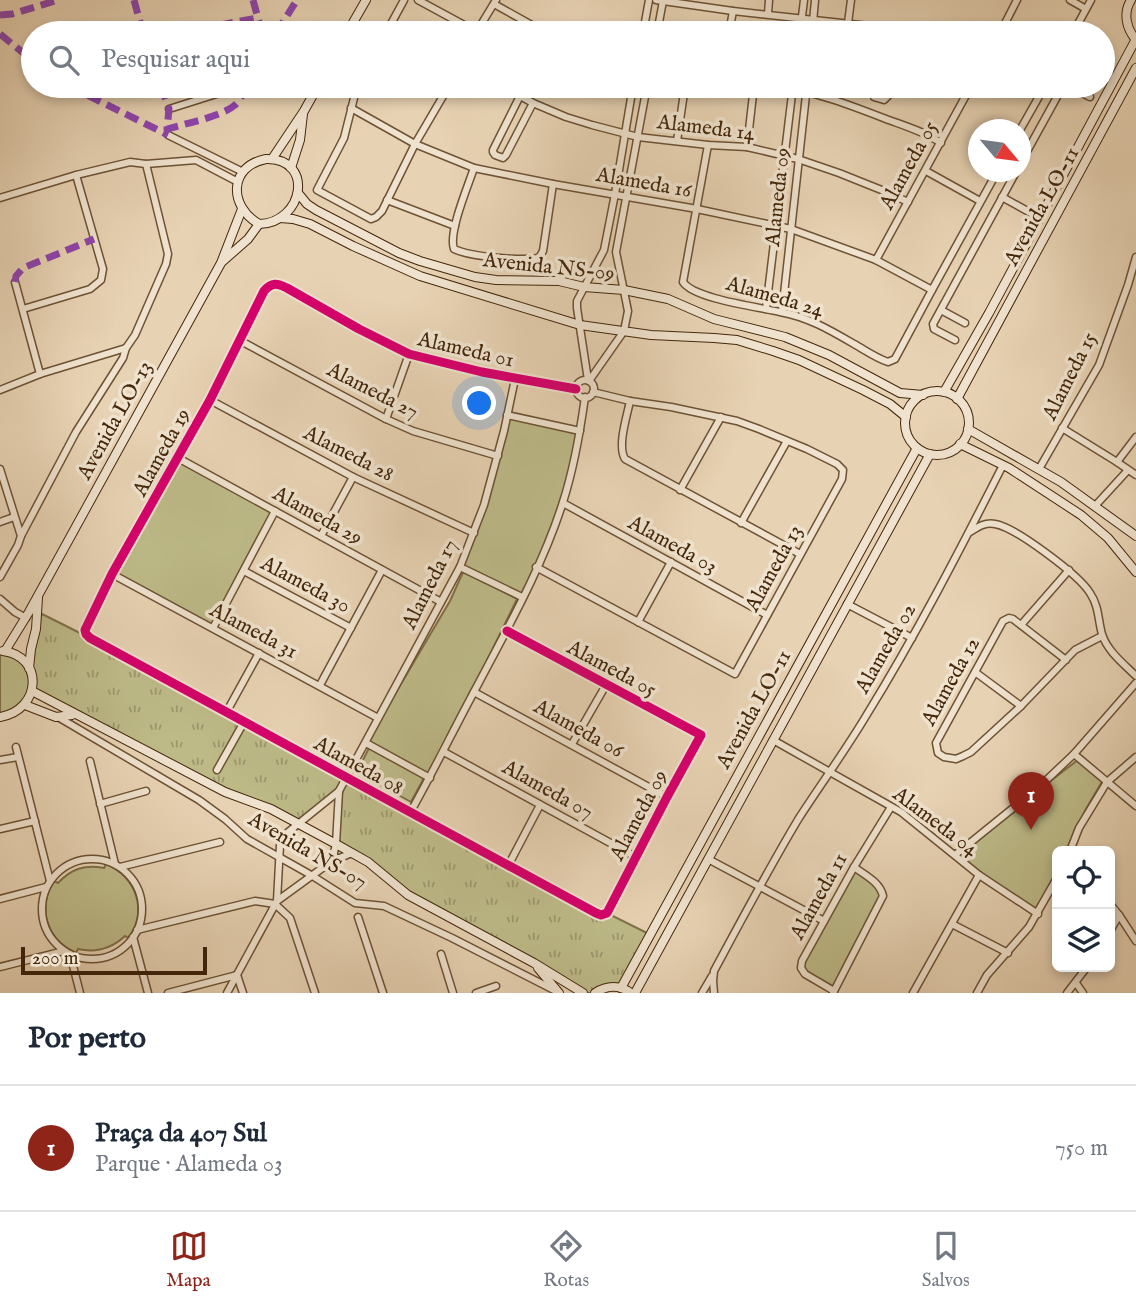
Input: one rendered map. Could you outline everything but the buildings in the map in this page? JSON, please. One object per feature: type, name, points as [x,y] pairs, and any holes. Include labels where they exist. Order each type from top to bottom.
[{"type":"street","points":[[354,21],[366,0]]},
{"type":"street","points":[[393,21],[404,0]]},
{"type":"street","points":[[418,0],[456,21]]},
{"type":"street","points":[[645,21],[649,0]]},
{"type":"street","points":[[768,14],[769,0]]},
{"type":"street","points":[[801,21],[804,0]]},
{"type":"street","points":[[814,20],[816,0]]},
{"type":"street","points":[[848,21],[851,0]]},
{"type":"street","points":[[1006,21],[1017,0]]},
{"type":"street","points":[[1070,0],[1086,9]]},
{"type":"street","points":[[1080,21],[1091,0]]},
{"type":"street","points":[[658,21],[661,1],[825,21]]},
{"type":"street","points":[[1127,1],[1126,21],[1136,39]]},
{"type":"street","points":[[484,21],[495,2],[527,21]]},
{"type":"street","points":[[731,21],[733,11]]},
{"type":"street","name":"Avenida LO-11","points":[[1115,78],[1136,39]]},
{"type":"street","name":"Avenida LO-11","points":[[957,398],[1136,68]]},
{"type":"street","points":[[169,109],[204,98]]},
{"type":"street","points":[[272,159],[311,98]]},
{"type":"street","points":[[354,98],[344,138],[317,190],[373,219],[379,215],[442,98]]},
{"type":"street","points":[[519,98],[493,150],[495,155],[503,158],[533,103]]},
{"type":"street","name":"Alameda 14","points":[[524,98],[566,117],[638,137],[747,147],[798,159],[850,177],[908,202]]},
{"type":"street","points":[[631,98],[604,250],[577,301],[588,381],[593,386],[593,392],[584,397],[579,395],[576,389],[580,382],[588,381],[624,331],[628,310],[616,252],[645,98]]},
{"type":"street","points":[[677,141],[683,98]]},
{"type":"street","points":[[747,147],[753,98]]},
{"type":"street","name":"Alameda 09","points":[[766,309],[792,98]]},
{"type":"street","name":"Alameda 09","points":[[782,312],[805,98]]},
{"type":"street","points":[[834,98],[913,129],[941,143]]},
{"type":"street","name":"Alameda 05","points":[[876,260],[965,98]]},
{"type":"street","points":[[1025,119],[1036,98]]},
{"type":"street","points":[[1031,140],[1058,98]]},
{"type":"street","name":"Avenida LO-11","points":[[944,392],[1104,98]]},
{"type":"street","name":"Alameda 16","points":[[351,108],[415,144],[474,168],[791,229],[876,260],[932,290]]},
{"type":"street","points":[[291,168],[300,140],[303,111]]},
{"type":"street","points":[[168,135],[243,172]]},
{"type":"street","points":[[697,209],[708,145]]},
{"type":"street","points":[[196,160],[201,151]]},
{"type":"street","points":[[0,198],[130,162],[146,164],[196,160],[238,182],[243,172],[256,162],[272,159],[282,161],[291,168],[297,178],[298,193],[287,214],[273,222],[259,223],[242,209]]},
{"type":"street","points":[[0,577],[76,432],[123,358],[159,282],[168,254],[146,164]]},
{"type":"street","points":[[474,168],[452,241],[454,249],[462,252],[508,258],[539,258],[543,251],[553,184]]},
{"type":"street","points":[[926,171],[981,201]]},
{"type":"street","points":[[23,309],[90,289],[98,284],[102,277],[102,266],[76,175]]},
{"type":"street","name":"Avenida LO-13","points":[[3,650],[26,618],[221,263],[242,209],[238,198],[238,182]]},
{"type":"street","points":[[932,290],[991,182]]},
{"type":"street","points":[[955,340],[934,329],[933,324],[1010,182]]},
{"type":"street","name":"Avenida NS-09","points":[[298,193],[316,210],[398,253],[420,261],[475,277],[559,281],[668,299],[714,319],[785,337],[829,355],[900,393],[923,395]]},
{"type":"street","points":[[1002,197],[1040,218]]},
{"type":"street","points":[[387,200],[455,226]]},
{"type":"street","name":"Alameda 24","points":[[697,209],[683,282],[686,288],[815,322],[885,362],[895,359],[932,290]]},
{"type":"street","name":"Avenida NS-09","points":[[280,218],[310,224],[420,276],[580,325],[674,337],[737,340],[823,371],[890,404],[906,417]]},
{"type":"street","name":"Avenida LO-13","points":[[221,263],[248,239],[259,223]]},
{"type":"street","points":[[957,246],[972,253]]},
{"type":"street","name":"Alameda 15","points":[[1039,469],[1099,365],[1136,257]]},
{"type":"street","points":[[15,282],[40,374]]},
{"type":"street","name":"Alameda 19","points":[[96,641],[88,636],[85,630],[112,574],[211,400],[264,291],[271,285],[279,284]]},
{"type":"street","name":"Alameda 01","points":[[279,284],[409,354],[515,379],[576,389]]},
{"type":"street","points":[[1128,285],[1136,290]]},
{"type":"street","points":[[941,310],[965,323]]},
{"type":"street","name":"Alameda 27","points":[[239,340],[386,419],[445,442],[498,456]]},
{"type":"street","points":[[0,390],[40,374],[126,348]]},
{"type":"street","points":[[386,419],[409,354]]},
{"type":"street","name":"Alameda 17","points":[[339,791],[460,568],[484,505],[515,379]]},
{"type":"street","points":[[593,392],[721,417],[787,441],[741,523]]},
{"type":"street","points":[[933,392],[944,392],[957,398],[967,414],[968,429],[960,444],[941,455],[930,454],[917,448],[911,442],[905,425],[910,406],[923,395],[933,392]]},
{"type":"street","points":[[411,813],[507,631],[537,568],[563,503],[580,431],[584,397]]},
{"type":"street","name":"Alameda 28","points":[[211,400],[353,477],[474,533]]},
{"type":"street","points":[[630,401],[621,448],[622,456],[800,554]]},
{"type":"street","points":[[508,415],[580,431]]},
{"type":"street","points":[[680,490],[721,417]]},
{"type":"street","points":[[1062,428],[1136,475]]},
{"type":"street","points":[[968,429],[1039,469],[1136,536]]},
{"type":"street","points":[[1117,461],[1136,437]]},
{"type":"street","name":"Alameda 13","points":[[638,622],[735,674],[842,479],[843,470],[837,464],[787,441]]},
{"type":"street","points":[[960,444],[1003,465],[1054,496],[1100,531],[1136,572]]},
{"type":"street","name":"Avenida LO-11","points":[[621,988],[917,448]]},
{"type":"street","name":"Avenida LO-11","points":[[633,993],[930,454]]},
{"type":"street","name":"Alameda 29","points":[[178,458],[441,602]]},
{"type":"street","name":"Alameda 02","points":[[714,993],[714,971],[759,886],[912,638],[1003,465]]},
{"type":"street","points":[[0,469],[21,536]]},
{"type":"street","points":[[1095,506],[1128,470]]},
{"type":"street","points":[[321,537],[353,477]]},
{"type":"street","name":"Alameda 03","points":[[563,503],[767,615]]},
{"type":"street","points":[[213,628],[275,511]]},
{"type":"street","points":[[0,522],[14,517]]},
{"type":"street","points":[[968,533],[987,524],[1002,525],[1036,545],[1069,570],[1091,593],[1099,612],[1102,636],[1114,654],[1136,676]]},
{"type":"street","points":[[537,568],[638,622],[671,562]]},
{"type":"street","points":[[460,568],[523,597]]},
{"type":"street","points":[[320,685],[382,570]]},
{"type":"street","points":[[1066,660],[1021,625],[1069,570]]},
{"type":"street","name":"Alameda 30","points":[[244,571],[351,628]]},
{"type":"street","name":"Alameda 31","points":[[112,574],[378,718]]},
{"type":"street","name":"Avenida LO-13","points":[[32,691],[29,668],[36,629],[38,595]]},
{"type":"street","points":[[0,599],[26,618]]},
{"type":"street","points":[[847,604],[912,638]]},
{"type":"street","name":"Alameda 12","points":[[1021,625],[1009,618],[1003,621],[936,743],[938,753],[944,757],[956,759],[971,752],[1081,646],[1102,636]]},
{"type":"street","name":"Alameda 05","points":[[507,631],[701,735]]},
{"type":"street","name":"Alameda 08","points":[[96,641],[596,913],[607,913]]},
{"type":"street","points":[[3,650],[20,658],[29,668]]},
{"type":"street","points":[[226,713],[259,653]]},
{"type":"street","points":[[975,672],[1021,706]]},
{"type":"street","points":[[955,855],[1038,788],[1074,754],[1136,683]]},
{"type":"street","points":[[572,744],[606,685]]},
{"type":"street","points":[[0,717],[18,711],[32,691]]},
{"type":"street","name":"Avenida NS-07","points":[[32,691],[225,792],[271,808],[368,862],[408,895],[534,963],[583,993]]},
{"type":"street","name":"Alameda 06","points":[[474,692],[667,797]]},
{"type":"street","name":"Avenida NS-07","points":[[24,705],[56,716],[199,800],[247,839],[355,903],[384,906],[557,992]]},
{"type":"street","name":"Avenida NS-07","points":[[56,716],[74,715]]},
{"type":"street","points":[[217,770],[244,722]]},
{"type":"street","name":"Alameda 09","points":[[607,913],[701,735]]},
{"type":"street","name":"Alameda 04","points":[[773,740],[901,812],[979,875],[1038,914]]},
{"type":"street","points":[[366,743],[430,778]]},
{"type":"street","points":[[16,747],[46,866],[48,884]]},
{"type":"street","name":"Alameda 07","points":[[444,752],[636,857]]},
{"type":"street","points":[[1074,754],[1136,806]]},
{"type":"street","points":[[0,760],[18,757]]},
{"type":"street","points":[[1072,846],[1079,828],[1107,782],[1136,757]]},
{"type":"street","points":[[90,761],[111,848],[118,866]]},
{"type":"street","points":[[100,804],[146,791]]},
{"type":"street","points":[[276,903],[282,840],[339,791]]},
{"type":"street","points":[[332,861],[336,844],[339,791]]},
{"type":"street","points":[[508,866],[540,805]]},
{"type":"street","name":"Alameda 11","points":[[833,992],[805,974],[801,968],[802,961],[891,807]]},
{"type":"street","points":[[0,829],[35,821]]},
{"type":"street","points":[[118,866],[220,842]]},
{"type":"street","points":[[105,860],[111,848]]},
{"type":"street","points":[[227,993],[276,903],[332,861],[352,853]]},
{"type":"street","points":[[708,859],[824,921]]},
{"type":"street","points":[[78,860],[105,860],[118,866],[128,874],[140,895],[141,919],[135,934],[124,947],[102,958],[83,958],[67,952],[48,934],[43,922],[41,910],[48,884],[59,871],[78,860]]},
{"type":"street","points":[[128,874],[131,867],[137,863]]},
{"type":"street","points":[[46,866],[59,871]]},
{"type":"street","points":[[833,992],[883,896],[881,888],[854,867]]},
{"type":"street","points":[[913,993],[979,875]]},
{"type":"street","points":[[0,899],[30,892],[48,884]]},
{"type":"street","points":[[977,993],[988,975],[1022,937],[1052,887]]},
{"type":"street","points":[[30,892],[43,897]]},
{"type":"street","points":[[135,934],[151,927],[255,901],[276,903],[290,918],[315,993]]},
{"type":"street","points":[[1114,909],[1136,941]]},
{"type":"street","points":[[1115,922],[1119,915]]},
{"type":"street","points":[[358,917],[383,993]]},
{"type":"street","points":[[141,919],[151,927]]},
{"type":"street","points":[[952,924],[1008,953]]},
{"type":"street","points":[[135,934],[148,993]]},
{"type":"street","points":[[50,954],[55,950],[56,944]]},
{"type":"street","points":[[124,947],[137,951]]},
{"type":"street","points":[[0,967],[67,952]]},
{"type":"street","points":[[67,952],[80,993]]},
{"type":"street","points":[[441,954],[453,993]]},
{"type":"street","points":[[74,970],[83,958]]},
{"type":"street","name":"Avenida NS-07","points":[[534,963],[557,992]]},
{"type":"street","points":[[702,993],[714,971]]},
{"type":"street","points":[[1067,993],[1084,972]]},
{"type":"street","points":[[168,993],[237,975]]},
{"type":"street","points":[[237,975],[243,993]]},
{"type":"street","points":[[1076,983],[1083,993]]},
{"type":"street","points":[[476,993],[496,986]]},
{"type":"street","points":[[595,993],[610,987],[633,993]]},
{"type":"green space","points":[[507,415],[580,431],[554,527],[522,597],[481,579],[517,599],[430,778],[425,776],[411,802],[357,772],[370,746],[366,743],[450,601],[464,570],[460,567],[474,533]]},
{"type":"green space","points":[[178,458],[275,511],[213,628],[112,574]]},
{"type":"green space","points":[[42,614],[601,915],[607,913],[651,935],[621,988],[583,993],[428,906],[336,844],[339,792],[298,824],[224,793],[32,691],[29,668],[36,629]]},
{"type":"green space","points":[[0,651],[5,651],[29,668],[29,699],[0,717]]},
{"type":"green space","points":[[1079,759],[1103,780],[1068,846],[1052,846],[1052,882],[1038,914],[955,855]]},
{"type":"green space","points":[[106,864],[125,877],[132,886],[138,917],[128,938],[125,936],[109,947],[97,950],[78,949],[76,953],[58,940],[47,922],[46,902],[49,891],[54,881],[58,883],[73,871],[85,867],[104,868]]},
{"type":"green space","points":[[854,867],[881,888],[882,900],[834,991],[805,974],[801,965]]},
{"type":"marked path","points":[[0,15],[58,0]]},
{"type":"marked path","points":[[134,0],[140,21]]},
{"type":"marked path","points":[[253,0],[259,21]]},
{"type":"marked path","points":[[284,21],[297,0]]},
{"type":"marked path","points":[[241,21],[257,18]]},
{"type":"marked path","points":[[0,34],[21,51]]},
{"type":"marked path","points":[[93,98],[168,135]]},
{"type":"marked path","points":[[165,98],[169,109],[167,129],[213,116],[229,109],[241,98]]},
{"type":"marked path","points":[[15,282],[16,276],[23,268],[94,239]]},
{"type":"cycle path","points":[[507,631],[701,735],[607,913],[596,913],[90,638],[85,630],[112,574],[210,400],[264,291],[272,285],[287,288],[409,354],[482,372],[576,389]]},
{"type":"place","name":"Praça da 407 Sul","points":[[1031,830]]}]
